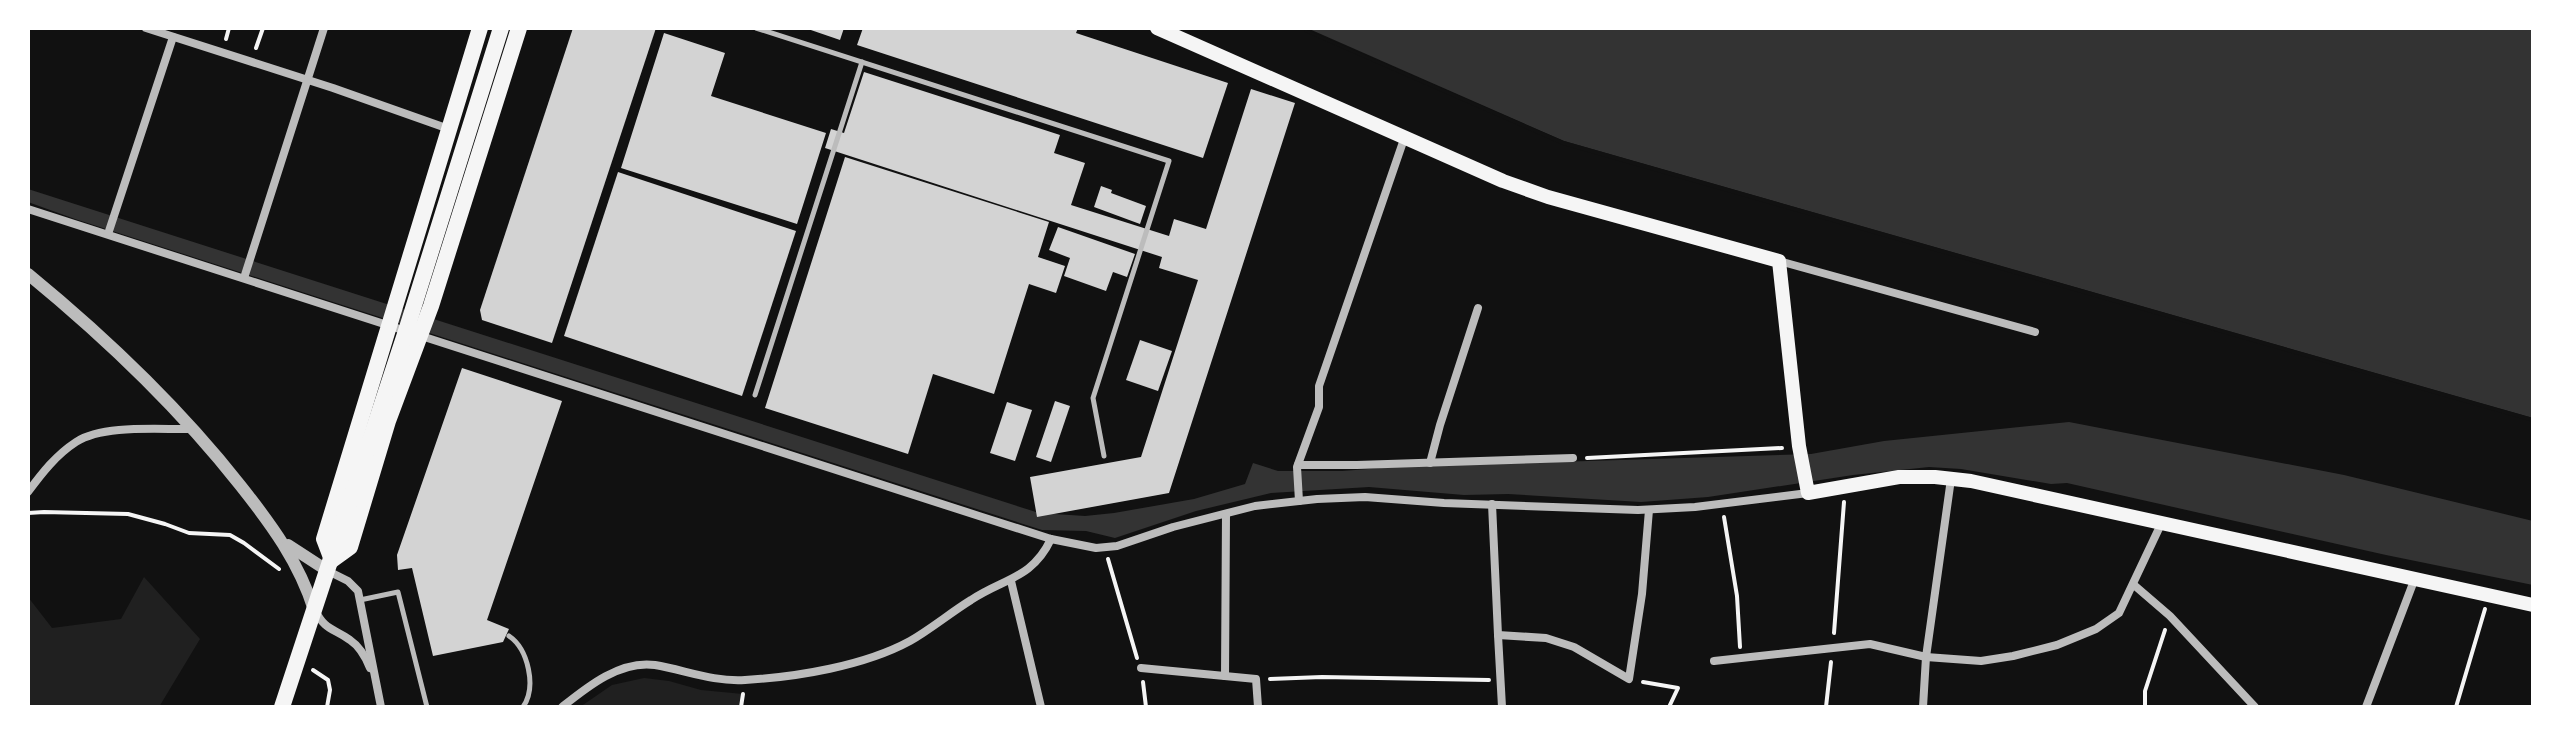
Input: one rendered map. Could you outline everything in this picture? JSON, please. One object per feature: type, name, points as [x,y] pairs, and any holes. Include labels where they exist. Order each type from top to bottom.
[{"type":"highway","points":[[405,331],[449,129],[480,28]]},
{"type":"highway","points":[[282,707],[501,28]]},
{"type":"highway","points":[[405,331],[470,186],[519,28]]},
{"type":"main road","points":[[1157,28],[1491,176],[1548,197],[1779,261],[1800,449],[1808,488],[1846,487],[1899,477],[1951,479],[2162,521],[2533,605]]},
{"type":"street","points":[[146,28],[449,129]]},
{"type":"street","points":[[244,278],[324,28]]},
{"type":"street","points":[[108,234],[173,37]]},
{"type":"street","points":[[1298,498],[1298,466],[1319,407],[1319,386],[1404,139]]},
{"type":"street","points":[[28,209],[1081,547],[1117,546],[1173,527],[1298,498],[1365,497],[1649,510],[1722,503],[1808,488]]},
{"type":"street","points":[[1779,261],[2035,332]]},
{"type":"street","points":[[28,274],[117,350],[194,429],[282,541],[321,623],[356,645],[375,680]]},
{"type":"street","points":[[1430,463],[1478,308]]},
{"type":"street","points":[[28,492],[55,459],[79,440],[118,431],[194,429]]},
{"type":"street","points":[[1298,466],[1573,458]]},
{"type":"street","points":[[1923,707],[1926,657],[1951,479]]},
{"type":"street","points":[[1492,504],[1502,707]]},
{"type":"street","points":[[1498,635],[1546,638],[1574,647],[1629,679],[1642,594],[1649,510]]},
{"type":"street","points":[[1225,676],[1226,514]]},
{"type":"street","points":[[1714,661],[1870,644],[1926,657],[1981,661],[2057,645],[2084,635],[2119,613],[2162,521]]},
{"type":"street","points":[[562,707],[603,678],[620,670],[645,665],[709,678],[743,681],[846,664],[882,653],[909,641],[975,597],[1011,581],[1039,560],[1051,539]]},
{"type":"street","points":[[282,541],[330,565],[354,585],[360,600],[381,707]]},
{"type":"street","points":[[2370,706],[2415,577]]},
{"type":"street","points":[[1011,581],[1041,707]]},
{"type":"street","points":[[2134,585],[2170,616],[2255,707]]},
{"type":"street","points":[[1141,668],[1256,679],[1258,707]]},
{"type":"lane","points":[[756,28],[1169,161],[1093,398],[1104,456]]},
{"type":"lane","points":[[755,395],[862,62]]},
{"type":"lane","points":[[360,600],[398,592],[427,707]]},
{"type":"lane","points":[[509,636],[522,649],[529,682],[530,694],[523,707]]},
{"type":"path","points":[[252,62],[263,28]]},
{"type":"path","points":[[1573,458],[1800,449]]},
{"type":"path","points":[[1826,707],[1846,487]]},
{"type":"path","points":[[1722,503],[1737,596],[1741,657]]},
{"type":"path","points":[[28,513],[128,514],[189,533],[230,535],[305,585]]},
{"type":"path","points":[[1104,548],[1141,668],[1146,707]]},
{"type":"path","points":[[2456,707],[2489,595]]},
{"type":"path","points":[[2145,707],[2145,691],[2170,616]]},
{"type":"path","points":[[296,663],[322,674],[328,680],[327,707]]},
{"type":"path","points":[[1256,679],[1500,680]]},
{"type":"path","points":[[1629,679],[1678,688],[1669,707]]},
{"type":"shaded area","points":[[1307,28],[2533,28],[2533,418],[1564,141]]},
{"type":"shaded area","points":[[28,189],[1039,513],[1085,516],[1194,499],[1245,484],[1253,463],[1278,471],[1342,471],[1811,454],[1884,441],[2069,422],[2344,475],[2533,521],[2533,585],[2067,483],[2051,484],[1961,469],[1929,467],[1708,497],[1641,502],[1508,494],[1464,495],[1369,487],[1271,493],[1196,511],[1115,538],[1086,531],[1042,530],[75,219],[28,202]]},
{"type":"shaded area","points":[[144,577],[200,639],[159,707],[28,707],[28,597],[52,628],[121,619]]},
{"type":"shaded area","points":[[644,678],[701,690],[743,694],[741,707],[580,707],[612,685]]},
{"type":"pier","points":[[1303,28],[1564,141],[2533,418],[2533,422],[1563,145],[1305,32]]},
{"type":"building","points":[[573,28],[656,28],[552,343],[482,320],[480,310]]},
{"type":"building","points":[[805,28],[844,28],[840,40]]},
{"type":"building","points":[[863,28],[1078,28],[1076,33],[1228,83],[1203,158],[857,45]]},
{"type":"building","points":[[664,33],[725,53],[711,96],[826,133],[797,224],[621,168]]},
{"type":"building","points":[[864,72],[1060,135],[1054,153],[1085,163],[1071,205],[1169,236],[1174,219],[1206,229],[1251,89],[1295,103],[1169,493],[1037,517],[1030,477],[1141,457],[1198,280],[1159,268],[1162,257],[825,148],[831,129],[844,133]]},
{"type":"building","points":[[845,157],[1049,222],[1038,257],[1065,266],[1056,293],[1029,284],[994,394],[933,374],[908,454],[765,408]]},
{"type":"building","points":[[618,172],[796,231],[742,396],[564,336]]},
{"type":"building","points":[[1101,186],[1146,206],[1140,224],[1094,207]]},
{"type":"building","points":[[1058,227],[1135,254],[1127,277],[1113,272],[1106,291],[1064,276],[1070,258],[1049,250]]},
{"type":"building","points":[[1140,340],[1172,351],[1158,391],[1126,380]]},
{"type":"building","points":[[462,368],[562,401],[487,620],[509,629],[503,642],[433,656],[412,568],[398,570],[397,555]]},
{"type":"building","points":[[1055,401],[1070,406],[1051,462],[1036,457]]},
{"type":"building","points":[[1007,402],[1032,410],[1015,461],[990,453]]}]
